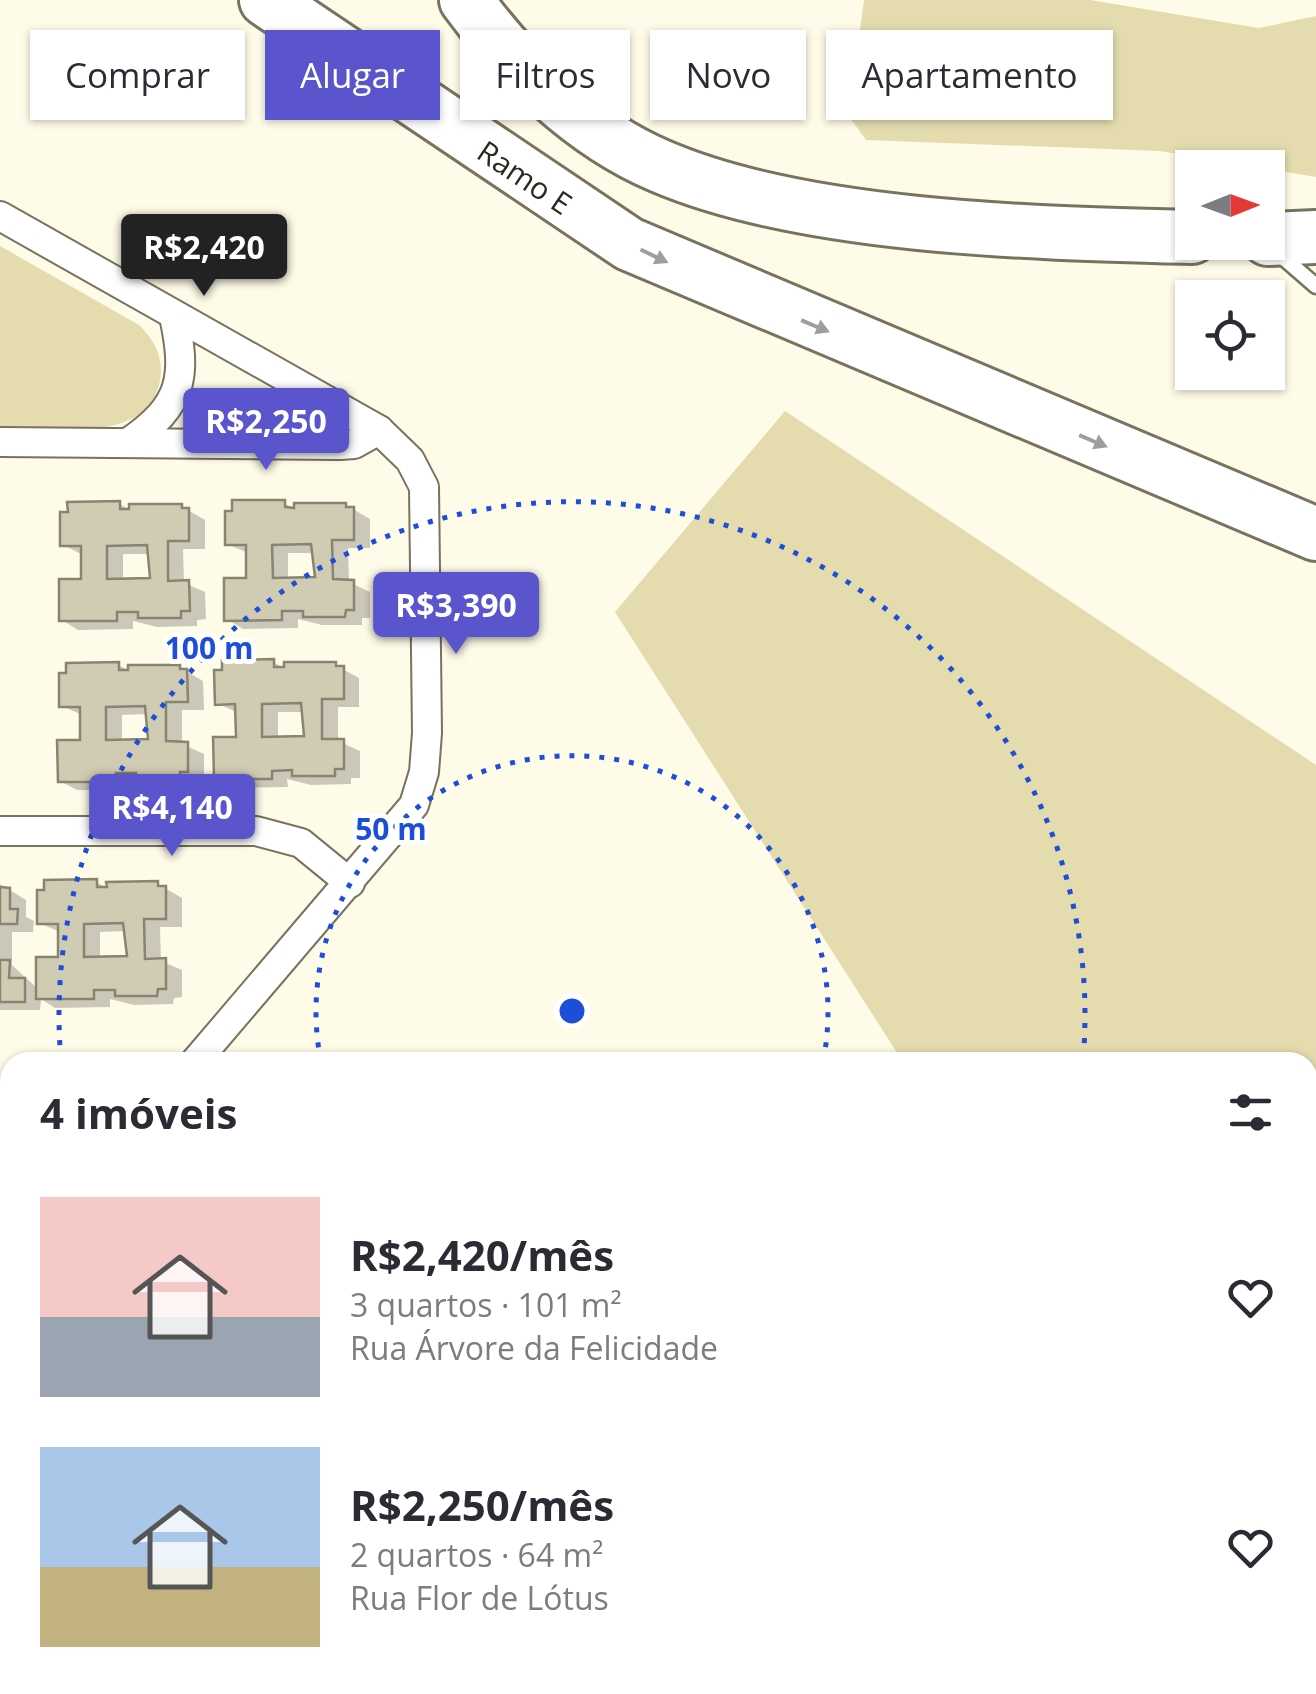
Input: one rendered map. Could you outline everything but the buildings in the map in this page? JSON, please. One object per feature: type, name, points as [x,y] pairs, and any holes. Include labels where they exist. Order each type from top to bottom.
[{"type":"highway","name":"Ramo E","points":[[266,0],[586,218],[695,276],[1316,534]]},
{"type":"highway","points":[[466,0],[540,85],[598,130],[658,165],[723,189],[796,205],[912,220],[1175,236]]},
{"type":"highway","points":[[1285,240],[1316,237]]},
{"type":"street","points":[[0,216],[379,430],[418,472],[426,506],[426,756],[422,782],[408,815],[204,1052]]},
{"type":"street","points":[[130,442],[162,418],[178,390],[180,342],[174,316]]},
{"type":"street","points":[[0,442],[340,445],[354,444],[379,430]]},
{"type":"street","points":[[0,831],[256,830],[300,843],[350,883]]},
{"type":"lane","points":[[1285,258],[1316,286]]},
{"type":"shaded area","points":[[864,0],[1090,0],[1259,28],[1316,16],[1316,177],[1285,172],[1285,150],[1175,150],[1175,154],[866,140],[852,120],[1113,120],[1113,30],[860,30]]},
{"type":"shaded area","points":[[0,246],[145,331],[157,350],[161,373],[152,402],[137,416],[93,429],[0,427]]},
{"type":"shaded area","points":[[785,411],[1316,765],[1316,1052],[897,1052],[615,612]]}]
